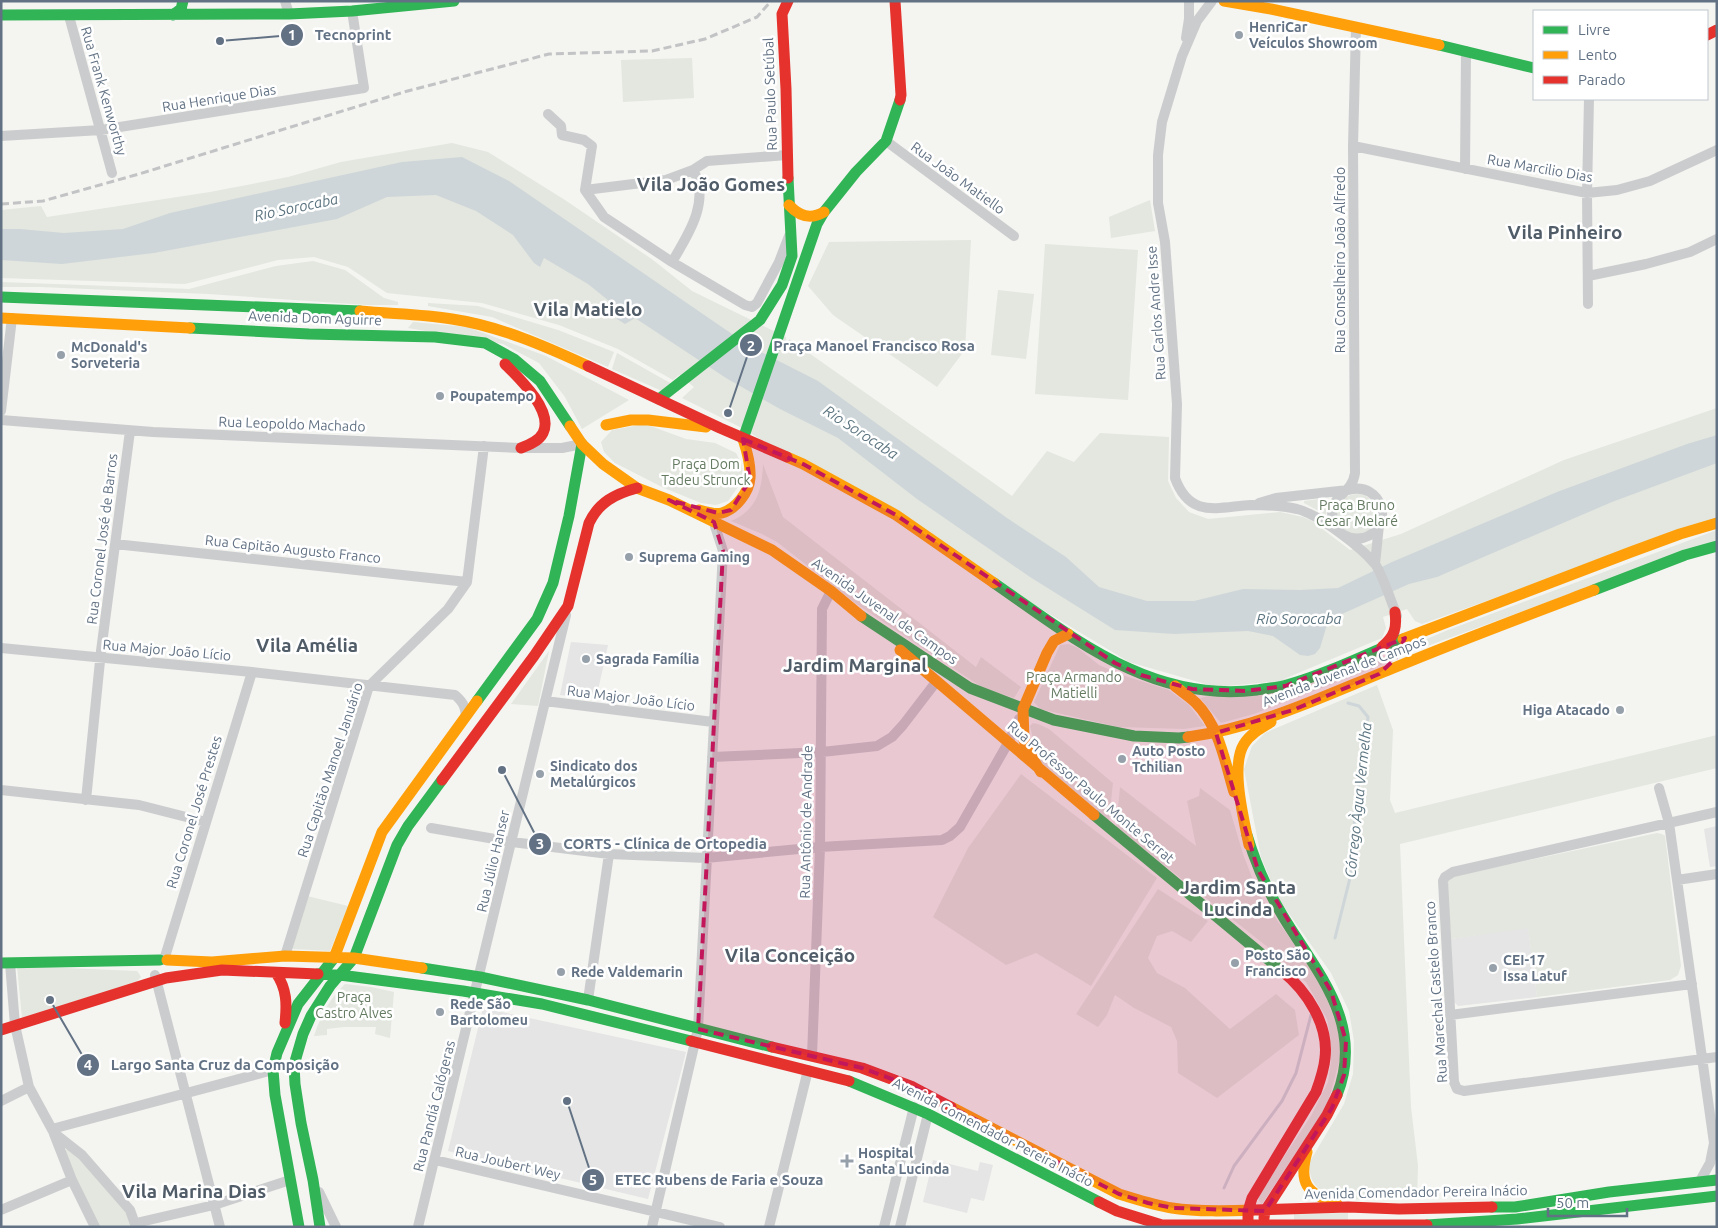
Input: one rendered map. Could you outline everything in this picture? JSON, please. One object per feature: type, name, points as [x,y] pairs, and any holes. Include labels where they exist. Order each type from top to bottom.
[{"type":"main road","points":[[173,15],[181,8],[183,1]]},
{"type":"main road","points":[[187,1],[201,15]]},
{"type":"main road","points":[[1,15],[289,14],[352,11],[454,1]]},
{"type":"main road","name":"Rua Paulo Setúbal","points":[[599,431],[660,399],[760,320],[782,285],[792,256],[782,22],[782,14],[788,1]]},
{"type":"main road","points":[[669,500],[704,511],[718,513],[731,510],[745,493],[750,480],[749,460],[743,439],[812,237],[824,212],[856,172],[886,141],[901,96],[894,1]]},
{"type":"main road","points":[[1224,1],[1272,5],[1356,28],[1466,51],[1533,68]]},
{"type":"main road","points":[[789,205],[797,214],[807,217],[818,216],[824,212]]},
{"type":"main road","name":"Avenida Dom Aguirre","points":[[6,298],[333,309],[452,319],[503,331],[556,351],[720,428]]},
{"type":"main road","name":"Avenida Dom Aguirre","points":[[7,318],[309,334],[435,337],[485,343],[514,359],[540,381],[582,444],[603,464],[637,488],[669,500]]},
{"type":"main road","points":[[485,343],[532,393],[542,411],[545,422],[542,435],[536,441],[521,448]]},
{"type":"main road","points":[[299,1227],[275,1095],[273,1070],[284,1036],[298,1004],[335,956],[382,832],[537,619],[553,583],[582,444],[599,431],[631,420],[648,420],[720,428]]},
{"type":"main road","name":"Avenida Juvenal de Campos","points":[[720,428],[803,464],[896,515],[1068,634],[1115,663],[1141,676],[1192,689],[1215,692],[1246,691],[1285,686],[1639,549],[1680,534],[1717,524]]},
{"type":"main road","points":[[320,1227],[295,1084],[294,1065],[303,1034],[311,1016],[354,958],[397,845],[408,826],[534,656],[568,606],[589,523],[594,512],[608,498],[637,488]]},
{"type":"main road","name":"Avenida Juvenal de Campos","points":[[669,500],[772,550],[831,591],[855,612],[970,688],[1054,720],[1134,736],[1179,738],[1216,733],[1293,710],[1395,667],[1556,604],[1685,555],[1717,546]]},
{"type":"main road","name":"Rua Professor Paulo Monte Serrat","points":[[855,612],[1041,772],[1285,973],[1303,991],[1322,1026],[1326,1043],[1324,1074],[1316,1092],[1256,1190],[1248,1211]]},
{"type":"main road","points":[[1395,612],[1404,624],[1426,630]]},
{"type":"main road","points":[[1380,649],[1390,640],[1396,630],[1395,612]]},
{"type":"main road","points":[[1041,772],[1028,751],[1024,740],[1023,709],[1054,641],[1068,634]]},
{"type":"main road","points":[[1379,674],[1395,659],[1405,638]]},
{"type":"main road","points":[[1172,684],[1196,704],[1216,733],[1258,870],[1270,894],[1331,990],[1343,1022],[1346,1041],[1344,1075],[1332,1108],[1265,1211],[1264,1226]]},
{"type":"main road","points":[[1249,845],[1237,775],[1237,759],[1250,736],[1260,728],[1293,710]]},
{"type":"main road","name":"Avenida Comendador Pereira Inácio","points":[[8,963],[164,960],[212,962],[285,956],[335,956],[480,976],[588,1000],[698,1029],[862,1068],[913,1087],[1119,1194],[1173,1208],[1265,1211],[1348,1207],[1398,1209],[1515,1207],[1609,1192],[1717,1180]]},
{"type":"main road","points":[[164,960],[171,965],[172,971],[160,978],[154,966],[164,960]]},
{"type":"main road","name":"Avenida Comendador Pereira Inácio","points":[[1,1030],[160,978],[222,970],[340,975],[476,993],[542,1004],[851,1081],[914,1107],[1117,1211],[1164,1226],[1435,1226],[1517,1219],[1714,1195]]},
{"type":"main road","points":[[276,973],[282,980],[287,994],[284,1036]]},
{"type":"main road","points":[[1313,1136],[1305,1159],[1304,1176],[1306,1185],[1312,1194],[1320,1200],[1348,1207]]},
{"type":"main road","points":[[1386,1226],[1389,1218],[1398,1209]]},
{"type":"main road","points":[[1421,1209],[1435,1226]]},
{"type":"main road","points":[[1248,1211],[1248,1226]]},
{"type":"street","points":[[285,1],[289,14]]},
{"type":"street","name":"Rua Carlos Andre Isse","points":[[1189,1],[1189,19],[1182,56],[1162,122],[1158,155],[1158,203],[1165,242],[1177,404],[1175,478],[1182,494],[1187,500],[1204,508],[1213,509],[1253,505],[1276,498],[1348,490]]},
{"type":"street","name":"Rua Carlos Andre Isse","points":[[1182,56],[1197,21],[1212,1]]},
{"type":"street","name":"Rua Henrique Dias","points":[[1,136],[101,130],[364,88],[352,11]]},
{"type":"street","name":"Rua Frank Kenworthy","points":[[69,16],[112,173]]},
{"type":"street","name":"Rua Conselheiro João Alfredo","points":[[1348,490],[1353,483],[1355,473],[1353,146],[1356,28]]},
{"type":"street","points":[[1465,169],[1466,51]]},
{"type":"street","points":[[1588,304],[1587,193],[1589,100]]},
{"type":"street","points":[[548,114],[561,126],[562,135],[584,140],[592,146],[585,190],[604,217],[672,262],[745,305],[752,306],[756,303],[779,262],[790,234]]},
{"type":"street","name":"Rua João Matiello","points":[[886,141],[1014,236]]},
{"type":"street","name":"Rua Marcilio Dias","points":[[1353,146],[1587,193],[1618,190],[1650,181],[1717,150]]},
{"type":"street","points":[[585,190],[666,180],[693,170],[708,161],[787,155]]},
{"type":"street","points":[[672,262],[696,214],[700,200],[700,188],[693,170]]},
{"type":"street","points":[[1588,276],[1646,264],[1681,254],[1717,239]]},
{"type":"street","points":[[1,411],[7,318]]},
{"type":"street","name":"Rua Leopoldo Machado","points":[[1,420],[130,431],[521,448],[562,448],[582,444]]},
{"type":"street","name":"Rua Coronel José de Barros","points":[[86,800],[101,658],[130,431]]},
{"type":"street","name":"Rua Capitão Manoel Januário","points":[[285,956],[369,686],[448,609],[467,582],[484,446]]},
{"type":"street","points":[[1375,564],[1382,512],[1380,504],[1376,496],[1369,491],[1361,489],[1348,490],[1338,498],[1334,505],[1332,513],[1334,522],[1343,535],[1375,564],[1405,638]]},
{"type":"street","name":"Rua Carlos Andre Isse","points":[[1253,505],[1301,510],[1321,520],[1343,535]]},
{"type":"street","points":[[652,1227],[698,1029],[723,551],[718,524]]},
{"type":"street","points":[[1343,535],[1359,538],[1367,536],[1374,532],[1379,525]]},
{"type":"street","name":"Rua Capitão Augusto Franco","points":[[115,544],[467,582]]},
{"type":"street","name":"Rua Antônio de Andrade","points":[[812,1056],[820,847],[822,609],[831,591]]},
{"type":"street","name":"Rua Júlio Hanser","points":[[480,976],[568,606]]},
{"type":"street","name":"Rua Major João Lício","points":[[1,648],[252,672],[455,696],[462,701],[466,716]]},
{"type":"street","name":"Rua Coronel José Prestes","points":[[164,960],[252,672]]},
{"type":"street","points":[[712,757],[822,752],[877,746],[892,738],[936,682]]},
{"type":"street","name":"Rua Major João Lício","points":[[545,701],[713,722]]},
{"type":"street","points":[[431,828],[512,842],[609,854],[706,858],[820,847],[942,840],[960,827],[1008,743],[1023,709]]},
{"type":"street","points":[[1659,788],[1669,823],[1715,1146],[1710,1163],[1700,1181]]},
{"type":"street","points":[[1,790],[139,805],[206,822]]},
{"type":"street","points":[[1669,823],[1717,812]]},
{"type":"street","name":"Rua Marechal Castelo Branco","points":[[1669,823],[1453,872],[1445,877],[1443,888],[1454,1082],[1457,1089],[1460,1090],[1702,1060]]},
{"type":"street","points":[[588,1000],[609,854]]},
{"type":"street","points":[[1677,880],[1717,874]]},
{"type":"street","points":[[8,963],[29,1088],[64,1147],[72,1180],[95,1227]]},
{"type":"street","points":[[476,993],[480,976]]},
{"type":"street","points":[[160,978],[186,1094],[220,1227]]},
{"type":"street","points":[[1450,1015],[1692,984]]},
{"type":"street","name":"Rua Pandiá Calógeras","points":[[418,1227],[476,993]]},
{"type":"street","points":[[1702,1060],[1717,1057]]},
{"type":"street","points":[[53,1131],[273,1070]]},
{"type":"street","points":[[769,1227],[808,1070]]},
{"type":"street","points":[[1,1101],[29,1088]]},
{"type":"street","points":[[884,1227],[914,1107]]},
{"type":"street","points":[[900,1227],[928,1114]]},
{"type":"street","points":[[64,1147],[82,1155],[130,1210],[136,1225],[214,1205],[290,1180]]},
{"type":"street","name":"Rua Joubert Wey","points":[[435,1160],[720,1227]]},
{"type":"street","points":[[1,1210],[72,1180]]},
{"type":"street","points":[[313,1180],[336,1227]]},
{"type":"highlighted area","points":[[743,439],[803,464],[896,515],[1115,663],[1141,675],[1192,689],[1246,691],[1285,686],[1405,638],[1395,659],[1379,674],[1293,710],[1216,733],[1258,870],[1331,991],[1346,1041],[1344,1075],[1332,1108],[1265,1211],[1173,1208],[1119,1194],[913,1087],[862,1068],[698,1029],[723,551],[714,522],[669,500],[718,513],[731,510],[750,480]]},
{"type":"shaded area","name":"Sagrada Família","points":[[571,642],[608,645],[596,699],[560,695]]},
{"type":"shaded area","points":[[1717,826],[1717,866],[1710,867],[1704,829]]},
{"type":"shaded area","name":"CEI-17 Issa Latuf","points":[[1528,927],[1537,997],[1458,1006],[1454,1002],[1451,939]]},
{"type":"shaded area","points":[[483,1008],[686,1052],[648,1199],[448,1151]]},
{"type":"shaded area","points":[[933,1160],[978,1171],[980,1162],[993,1165],[984,1201],[971,1198],[967,1213],[923,1202]]},
{"type":"green space","points":[[692,58],[694,98],[623,102],[621,60]]},
{"type":"green space","points":[[452,143],[488,152],[565,200],[653,260],[692,291],[786,337],[787,346],[789,339],[1012,496],[1047,451],[1074,462],[1100,433],[1169,437],[1168,481],[1176,498],[1189,512],[1208,519],[1280,512],[1303,517],[1312,521],[1350,550],[1401,534],[1564,460],[1717,408],[1717,518],[1422,624],[1415,621],[1407,609],[1383,617],[1386,628],[1382,638],[1279,681],[1216,687],[1129,662],[742,428],[682,398],[694,387],[679,375],[673,380],[618,349],[559,325],[482,303],[387,293],[348,267],[314,257],[278,260],[185,284],[1,278],[1,210],[41,206],[47,217],[210,192],[288,177],[341,162]]},
{"type":"green space","points":[[1150,200],[1155,231],[1111,238],[1109,217]]},
{"type":"green space","points":[[971,240],[965,350],[937,387],[833,315],[808,286],[829,242]]},
{"type":"green space","points":[[1045,244],[1138,250],[1128,400],[1035,394]]},
{"type":"green space","points":[[313,261],[345,270],[384,298],[398,302],[398,305],[367,305],[209,294],[1,287],[1,282],[189,289],[276,266]]},
{"type":"green space","points":[[998,290],[1034,294],[1026,359],[991,355]]},
{"type":"green space","points":[[428,303],[478,306],[558,330],[614,352],[608,367],[492,317],[428,306]]},
{"type":"green space","points":[[413,322],[467,327],[546,356],[629,400],[582,429],[565,397],[539,363],[503,344],[408,328]]},
{"type":"green space","points":[[617,353],[672,384],[662,391],[612,369]]},
{"type":"green space","name":"Praça Dom Tadeu Strunck","points":[[645,424],[686,439],[715,443],[736,453],[742,465],[743,480],[728,501],[716,505],[701,503],[664,488],[615,463],[604,452],[601,442],[612,430]]},
{"type":"green space","points":[[763,464],[783,517],[976,667],[981,657],[1021,687],[1014,698],[983,688],[855,603],[777,542],[731,521],[747,511],[756,498],[761,482]]},
{"type":"green space","name":"Praça Bruno Cesar Melaré","points":[[1357,494],[1368,497],[1374,503],[1377,514],[1374,525],[1368,531],[1357,534],[1346,531],[1340,525],[1337,514],[1340,503],[1346,497]]},
{"type":"green space","points":[[1327,498],[1326,515],[1304,503],[1304,501]]},
{"type":"green space","points":[[1717,530],[1717,540],[1400,656],[1403,649],[1448,630]]},
{"type":"green space","name":"Praça Armando Matielli","points":[[1069,644],[1078,648],[1099,665],[1122,675],[1169,690],[1189,705],[1205,726],[1184,729],[1118,727],[1040,709],[1034,702],[1060,645]]},
{"type":"green space","points":[[549,651],[538,706],[511,704]]},
{"type":"green space","points":[[1387,656],[1383,664],[1374,668],[1254,714],[1221,723],[1200,698]]},
{"type":"green space","points":[[1377,685],[1393,730],[1390,800],[1395,813],[1717,735],[1717,768],[1400,844],[1411,1107],[1418,1166],[1417,1198],[1365,1200],[1337,1197],[1326,1193],[1318,1188],[1309,1170],[1309,1163],[1344,1104],[1353,1074],[1354,1041],[1349,1011],[1331,973],[1278,898],[1261,857],[1244,769],[1252,746],[1265,733]]},
{"type":"green space","points":[[1033,723],[1049,729],[1113,783],[1109,821],[1038,760],[1030,726]]},
{"type":"green space","points":[[1021,774],[1157,878],[1091,986],[1036,953],[1006,965],[933,917],[968,848]]},
{"type":"green space","points":[[1120,787],[1196,846],[1187,801],[1199,796],[1200,788],[1230,810],[1243,854],[1258,893],[1324,991],[1341,1037],[1340,1059],[1327,1106],[1262,1204],[1258,1196],[1311,1116],[1328,1082],[1331,1041],[1327,1019],[1306,982],[1265,945],[1116,827]]},
{"type":"green space","points":[[1657,833],[1665,836],[1681,966],[1678,975],[1670,980],[1537,997],[1528,928],[1451,939],[1447,885],[1448,881],[1454,876]]},
{"type":"green space","points":[[1158,889],[1208,921],[1191,942],[1172,931],[1157,936],[1148,958],[1157,973],[1185,988],[1230,1029],[1276,994],[1295,1010],[1299,1035],[1217,1098],[1178,1073],[1177,1041],[1171,1027],[1134,1008],[1115,995],[1107,1015],[1098,1027],[1076,1014]]},
{"type":"green space","points":[[307,896],[348,906],[330,951],[293,949],[292,946]]},
{"type":"green space","points":[[17,966],[137,971],[141,977],[136,982],[22,1018]]},
{"type":"green space","name":"Praça Castro Alves","points":[[345,984],[394,992],[390,1038],[375,1034],[376,1027],[327,1029],[327,1035],[314,1036],[326,1008]]},
{"type":"green space","points":[[70,1149],[128,1212],[132,1227],[99,1227],[64,1150]]},
{"type":"green space","points":[[1348,1213],[1348,1220],[1294,1220],[1294,1214]]},
{"type":"water","name":"Rio Sorocaba","points":[[462,157],[509,181],[751,347],[818,381],[1007,518],[1066,557],[1099,587],[1147,601],[1194,601],[1243,589],[1300,590],[1338,588],[1392,562],[1557,492],[1687,444],[1717,435],[1717,463],[1612,502],[1437,577],[1409,584],[1333,618],[1326,628],[1320,648],[1315,654],[1308,656],[1300,655],[1273,636],[1248,631],[1174,634],[1115,630],[1030,577],[917,499],[838,438],[780,409],[726,378],[635,318],[625,324],[617,319],[614,305],[588,284],[544,258],[540,267],[534,263],[513,235],[476,211],[436,195],[387,197],[337,219],[154,253],[62,264],[1,260],[1,229],[64,233],[123,229],[170,213],[402,162]]},
{"type":"waterway","name":"Córrego Àgua Vermelha","points":[[1335,938],[1352,870],[1355,810],[1368,717],[1359,706],[1348,703]]},
{"type":"waterway","name":"Córrego Àgua Vermelha","points":[[1224,1188],[1234,1166],[1282,1101],[1296,1073],[1311,1015]]},
{"type":"railway","points":[[1,204],[43,201],[139,174],[404,92],[549,54],[652,51],[705,39],[757,17],[771,1]]},
{"type":"traffic: fast","points":[[173,15],[181,9],[183,1]]},
{"type":"traffic: fast","points":[[1,15],[289,14],[352,11],[454,1]]},
{"type":"traffic: fast","points":[[1439,45],[1533,68]]},
{"type":"traffic: fast","points":[[743,439],[817,224],[824,212],[856,172],[886,141],[900,100]]},
{"type":"traffic: fast","points":[[659,399],[760,320],[782,285],[792,256],[788,178]]},
{"type":"traffic: fast","points":[[1,297],[360,311]]},
{"type":"traffic: fast","points":[[190,328],[309,334],[435,337],[485,343],[514,359],[540,381],[570,426]]},
{"type":"traffic: fast","points":[[477,701],[537,619],[553,583],[569,516],[582,444]]},
{"type":"traffic: fast","points":[[1594,590],[1685,555],[1717,546]]},
{"type":"traffic: fast","points":[[994,583],[1085,645],[1149,677],[1183,687],[1219,691],[1257,690],[1283,686],[1331,670],[1403,639]]},
{"type":"traffic: fast","points":[[861,616],[970,688],[1054,720],[1134,736],[1188,737]]},
{"type":"traffic: fast","points":[[320,1227],[313,1180],[301,1123],[294,1065],[303,1034],[311,1016],[330,986],[354,958],[397,845],[408,826],[442,780]]},
{"type":"traffic: fast","points":[[1094,815],[1282,971]]},
{"type":"traffic: fast","points":[[1247,835],[1258,868],[1273,898],[1323,980],[1334,1001],[1342,1023],[1345,1045],[1344,1069],[1337,1095]]},
{"type":"traffic: fast","points":[[299,1227],[275,1095],[273,1070],[277,1053],[298,1004],[334,958]]},
{"type":"traffic: fast","points":[[1,963],[160,960]]},
{"type":"traffic: fast","points":[[422,968],[480,977],[588,1000],[772,1047]]},
{"type":"traffic: fast","points":[[318,974],[340,975],[463,991],[542,1004],[691,1041]]},
{"type":"traffic: fast","points":[[849,1081],[928,1114],[1099,1202]]},
{"type":"traffic: fast","points":[[1492,1207],[1515,1207],[1609,1192],[1717,1180]]},
{"type":"traffic: fast","points":[[1427,1225],[1517,1219],[1717,1196]]},
{"type":"traffic: slow","points":[[1224,1],[1271,9],[1439,45]]},
{"type":"traffic: slow","points":[[789,205],[805,216],[814,216],[824,212]]},
{"type":"traffic: slow","points":[[360,311],[429,316],[487,326],[555,351],[588,366]]},
{"type":"traffic: slow","points":[[1,318],[190,328]]},
{"type":"traffic: slow","points":[[606,425],[631,420],[648,420],[706,427]]},
{"type":"traffic: slow","points":[[570,426],[582,444],[603,464],[637,488],[669,500],[772,550],[831,591],[861,616]]},
{"type":"traffic: slow","points":[[699,510],[719,514],[732,508],[741,499],[747,489],[750,473],[743,439]]},
{"type":"traffic: slow","points":[[787,457],[896,515],[994,583]]},
{"type":"traffic: slow","points":[[1403,639],[1631,552],[1717,523]]},
{"type":"traffic: slow","points":[[1188,737],[1242,726],[1268,718],[1594,590]]},
{"type":"traffic: slow","points":[[1041,772],[1028,751],[1024,740],[1023,709],[1054,641],[1068,634]]},
{"type":"traffic: slow","points":[[900,650],[1094,815]]},
{"type":"traffic: slow","points":[[1175,686],[1196,703],[1210,722],[1216,733],[1234,792]]},
{"type":"traffic: slow","points":[[334,958],[382,832],[477,701]]},
{"type":"traffic: slow","points":[[1249,845],[1239,793],[1238,766],[1240,754],[1249,737],[1271,722]]},
{"type":"traffic: slow","points":[[167,960],[212,962],[285,956],[354,958],[422,968]]},
{"type":"traffic: slow","points":[[951,1107],[1119,1194],[1172,1208],[1212,1211],[1253,1210]]},
{"type":"traffic: slow","points":[[1307,1152],[1304,1163],[1307,1186],[1318,1196],[1337,1204]]},
{"type":"traffic: jam","points":[[788,1],[782,14],[788,178]]},
{"type":"traffic: jam","points":[[895,1],[900,100]]},
{"type":"traffic: jam","points":[[1708,34],[1717,30]]},
{"type":"traffic: jam","points":[[505,364],[526,386],[540,405],[544,415],[545,424],[541,436],[534,442],[521,448]]},
{"type":"traffic: jam","points":[[588,366],[787,457]]},
{"type":"traffic: jam","points":[[442,780],[534,656],[568,606],[589,523],[593,516],[608,500],[637,488]]},
{"type":"traffic: jam","points":[[1382,647],[1390,639],[1394,631],[1396,623],[1395,612]]},
{"type":"traffic: jam","points":[[1,1030],[166,978],[222,970],[318,974]]},
{"type":"traffic: jam","points":[[1248,1219],[1252,1198],[1316,1092],[1324,1062],[1325,1046],[1320,1021],[1300,988],[1282,971]]},
{"type":"traffic: jam","points":[[276,973],[280,979],[285,997],[285,1023]]},
{"type":"traffic: jam","points":[[691,1041],[849,1081]]},
{"type":"traffic: jam","points":[[772,1047],[862,1068],[913,1087],[951,1107]]},
{"type":"traffic: jam","points":[[1264,1218],[1265,1211],[1327,1115],[1337,1095]]},
{"type":"traffic: jam","points":[[1099,1202],[1117,1211],[1162,1225],[1427,1225]]},
{"type":"traffic: jam","points":[[1253,1210],[1348,1207],[1399,1209],[1492,1207]]},
{"type":"place","name":"HenriCar Veículos Showroom","points":[[1239,35]]},
{"type":"place","name":"Tecnoprint","points":[[220,41]]},
{"type":"place","name":"McDonald's Sorveteria","points":[[61,355]]},
{"type":"place","name":"Poupatempo","points":[[440,396]]},
{"type":"place","name":"Praça Manoel Francisco Rosa","points":[[728,413]]},
{"type":"place","name":"Suprema Gaming","points":[[629,557]]},
{"type":"place","name":"Sagrada Família","points":[[586,659]]},
{"type":"place","name":"Higa Atacado","points":[[1620,710]]},
{"type":"place","name":"Auto Posto Tchilian","points":[[1122,759]]},
{"type":"place","name":"CORTS - Clínica de Ortopedia","points":[[502,770]]},
{"type":"place","name":"Sindicato dos Metalúrgicos","points":[[540,774]]},
{"type":"place","name":"Posto São Francisco","points":[[1235,963]]},
{"type":"place","name":"CEI-17 Issa Latuf","points":[[1493,968]]},
{"type":"place","name":"Rede Valdemarin","points":[[561,972]]},
{"type":"place","name":"Largo Santa Cruz da Composição","points":[[50,1000]]},
{"type":"place","name":"Rede São Bartolomeu","points":[[440,1012]]},
{"type":"place","name":"ETEC Rubens de Faria e Souza","points":[[567,1101]]},
{"type":"place","name":"Hospital Santa Lucinda","points":[[847,1161]]},
{"type":"district","name":"Vila João Gomes","points":[[711,184]]},
{"type":"district","name":"Vila Pinheiro","points":[[1565,232]]},
{"type":"district","name":"Vila Matielo","points":[[588,309]]},
{"type":"district","name":"Vila Amélia","points":[[307,645]]},
{"type":"district","name":"Jardim Marginal","points":[[855,665]]},
{"type":"district","name":"Jardim Santa Lucinda","points":[[1238,898]]},
{"type":"district","name":"Vila Conceição","points":[[790,955]]},
{"type":"district","name":"Vila Marina Dias","points":[[194,1191]]}]
